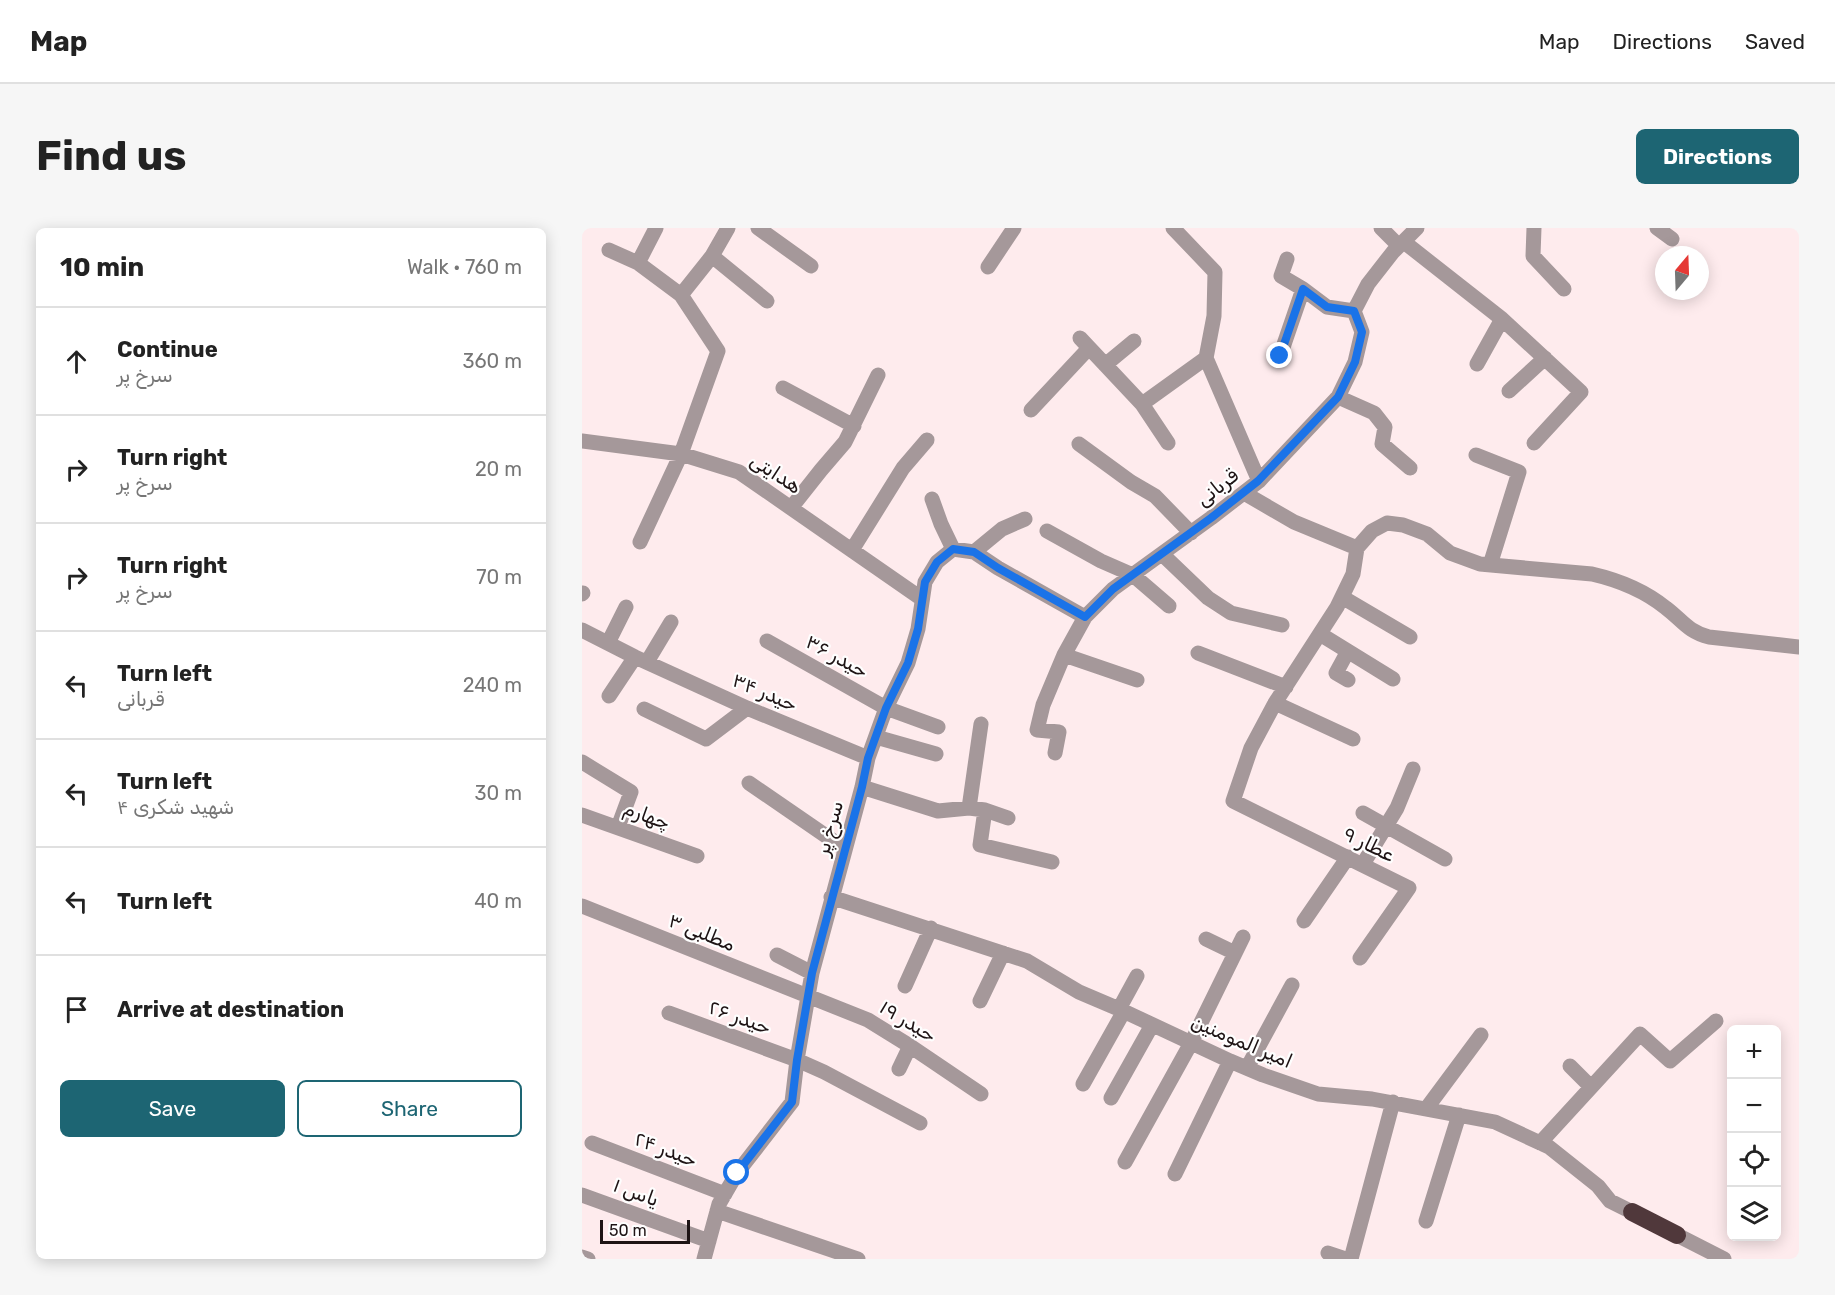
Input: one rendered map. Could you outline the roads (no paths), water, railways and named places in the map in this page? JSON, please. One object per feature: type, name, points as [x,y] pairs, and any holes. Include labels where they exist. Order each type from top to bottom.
[{"type":"highway","points":[[1632,1212],[1677,1235]]},
{"type":"street","points":[[638,262],[656,228]]},
{"type":"street","points":[[681,295],[711,256],[728,228]]},
{"type":"street","points":[[758,228],[811,266]]},
{"type":"street","points":[[988,267],[1014,228]]},
{"type":"street","points":[[1173,228],[1215,272],[1214,316],[1206,358],[1258,481]]},
{"type":"street","points":[[1381,228],[1502,319],[1581,392],[1534,442]]},
{"type":"street","points":[[1287,259],[1281,276],[1327,307],[1354,311],[1368,284],[1417,228]]},
{"type":"street","points":[[1534,228],[1533,256],[1564,289]]},
{"type":"street","points":[[1658,228],[1672,239]]},
{"type":"street","points":[[609,250],[638,262],[681,295],[718,351],[681,454],[640,542]]},
{"type":"street","points":[[711,256],[767,301]]},
{"type":"street","points":[[1280,356],[1303,289]]},
{"type":"street","name":"قربانی","points":[[1055,753],[1059,732],[1037,730],[1043,705],[1064,655],[1085,617],[1113,589],[1258,481],[1338,397],[1355,362],[1362,332],[1354,311]]},
{"type":"street","points":[[1477,364],[1502,319]]},
{"type":"street","points":[[1105,365],[1134,341]]},
{"type":"street","points":[[1031,410],[1085,343],[1142,404],[1168,443]]},
{"type":"street","points":[[1142,404],[1206,358]]},
{"type":"street","points":[[1509,391],[1545,358]]},
{"type":"street","points":[[791,508],[845,442],[878,375]]},
{"type":"street","points":[[783,388],[854,426]]},
{"type":"street","points":[[1338,397],[1374,413],[1385,427],[1382,444],[1410,468]]},
{"type":"street","points":[[852,550],[903,468],[927,440]]},
{"type":"street","name":"هدایتی","points":[[582,441],[681,454],[739,472],[922,599]]},
{"type":"street","points":[[1079,444],[1131,482],[1155,496],[1191,533]]},
{"type":"street","points":[[1476,455],[1519,472],[1490,565]]},
{"type":"street","points":[[1244,493],[1294,522],[1357,548]]},
{"type":"street","points":[[932,499],[953,549],[974,552],[1085,617]]},
{"type":"street","points":[[974,552],[1002,529],[1025,519]]},
{"type":"street","points":[[1353,739],[1275,703],[1342,597],[1353,574],[1357,548],[1372,531],[1387,524],[1403,525],[1426,534],[1450,553],[1480,564],[1592,574],[1607,578],[1651,598],[1697,634],[1799,647]]},
{"type":"street","points":[[1047,531],[1101,561],[1133,574],[1169,606]]},
{"type":"street","name":"سرخ پر","points":[[704,1259],[717,1211],[725,1194],[737,1173],[792,1102],[812,973],[868,758],[886,708],[908,663],[918,629],[925,582],[937,562],[953,549]]},
{"type":"street","points":[[1162,554],[1209,598],[1231,613],[1282,625]]},
{"type":"street","points":[[1342,597],[1410,637]]},
{"type":"street","points":[[608,643],[626,607]]},
{"type":"street","points":[[609,696],[671,622]]},
{"type":"street","name":"حیدر ۳۴","points":[[583,634],[608,643],[747,708],[868,758]]},
{"type":"street","points":[[1320,634],[1393,679]]},
{"type":"street","name":"حیدر ۳۶","points":[[767,641],[886,708],[938,727]]},
{"type":"street","points":[[1348,651],[1336,673],[1348,680]]},
{"type":"street","points":[[1198,653],[1286,687]]},
{"type":"street","points":[[1064,655],[1137,680]]},
{"type":"street","name":"عطار ۹","points":[[1275,703],[1251,748],[1233,801],[1409,888],[1360,958]]},
{"type":"street","points":[[644,709],[706,740],[747,708]]},
{"type":"street","points":[[969,808],[981,724]]},
{"type":"street","points":[[876,737],[936,754]]},
{"type":"street","points":[[582,762],[631,792],[618,827]]},
{"type":"street","points":[[1363,864],[1397,808],[1413,769]]},
{"type":"street","points":[[749,783],[845,849]]},
{"type":"street","points":[[862,787],[938,811],[969,808],[985,810],[1008,818]]},
{"type":"street","points":[[985,810],[980,845],[1052,862]]},
{"type":"street","points":[[1363,813],[1444,859]]},
{"type":"street","name":"چهارم","points":[[582,815],[697,856]]},
{"type":"street","points":[[1304,921],[1348,857]]},
{"type":"street","name":"امیر المومنین","points":[[831,897],[1027,961],[1079,992],[1230,1061],[1318,1094],[1393,1102],[1495,1122],[1549,1147],[1598,1186],[1610,1201],[1632,1212]]},
{"type":"street","name":"مطلبی ۳","points":[[582,906],[807,997]]},
{"type":"street","points":[[905,986],[931,928]]},
{"type":"street","points":[[1125,1162],[1191,1043],[1243,937]]},
{"type":"street","points":[[1206,939],[1235,953]]},
{"type":"street","points":[[980,1001],[1003,953]]},
{"type":"street","points":[[777,955],[812,973]]},
{"type":"street","points":[[1083,1084],[1137,976]]},
{"type":"street","points":[[1247,1068],[1292,985]]},
{"type":"street","name":"حیدر ۱۹","points":[[807,997],[868,1020],[981,1094]]},
{"type":"street","name":"حیدر ۲۶","points":[[669,1013],[797,1060],[920,1123]]},
{"type":"street","points":[[1540,1143],[1640,1034],[1670,1061],[1716,1021]]},
{"type":"street","points":[[1111,1098],[1152,1025]]},
{"type":"street","points":[[1426,1109],[1481,1035]]},
{"type":"street","points":[[899,1069],[910,1046]]},
{"type":"street","points":[[1174,1174],[1230,1061]]},
{"type":"street","points":[[1570,1066],[1591,1087]]},
{"type":"street","points":[[1351,1259],[1393,1102]]},
{"type":"street","points":[[1426,1221],[1459,1115]]},
{"type":"street","name":"حیدر ۲۴","points":[[592,1143],[725,1194]]},
{"type":"street","name":"یاس ۱","points":[[582,1195],[709,1241]]},
{"type":"street","points":[[717,1211],[858,1259]]},
{"type":"street","points":[[1677,1235],[1724,1259]]},
{"type":"street","points":[[1328,1253],[1346,1259]]},
{"type":"street","points":[[582,1257],[588,1259]]}]
